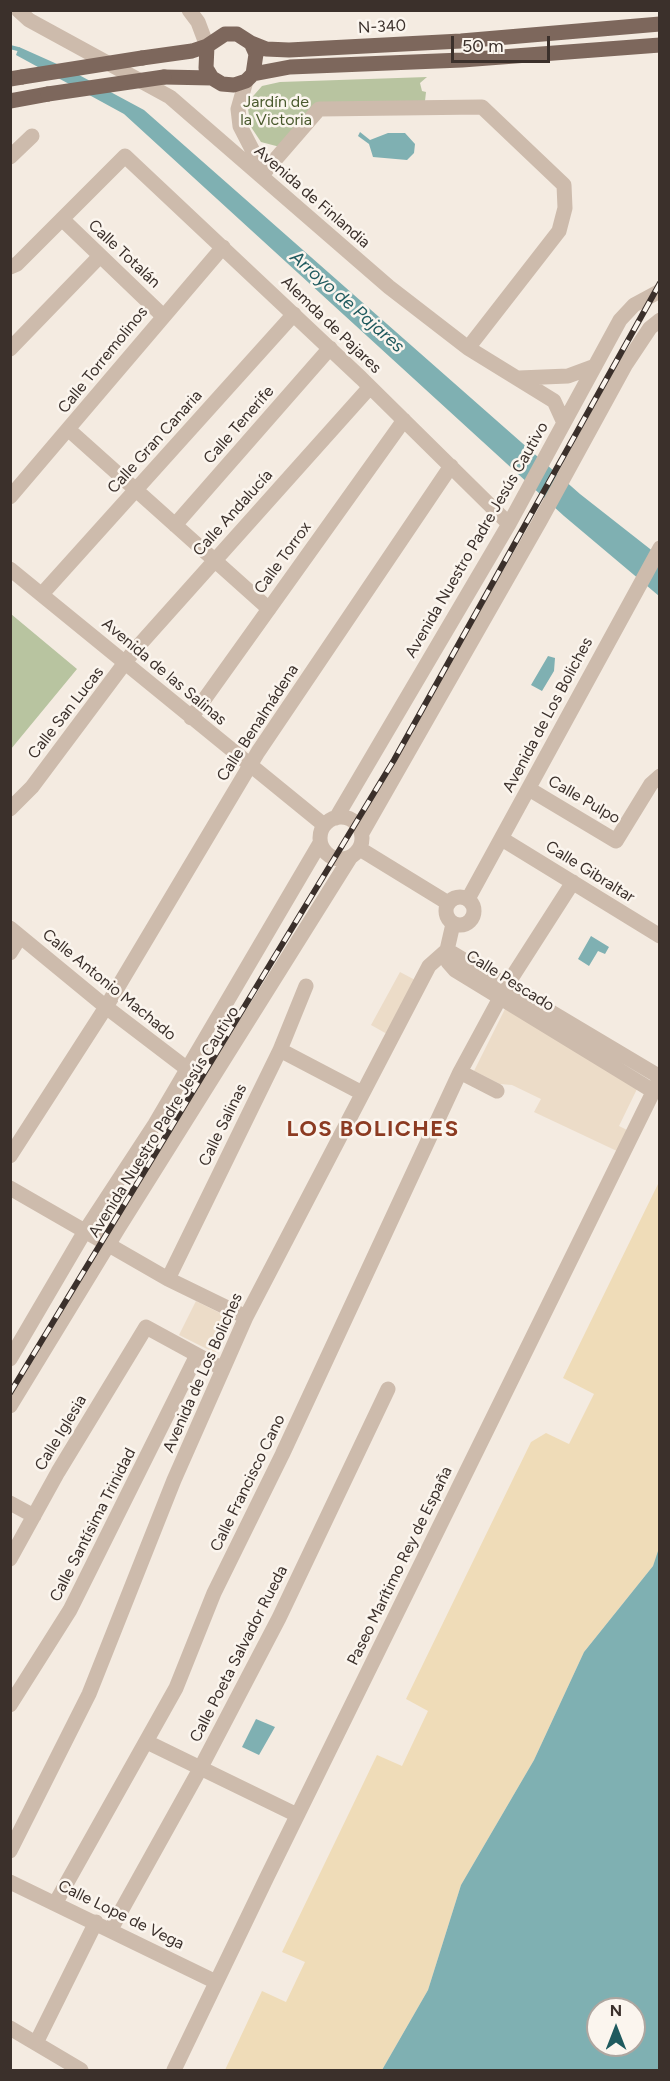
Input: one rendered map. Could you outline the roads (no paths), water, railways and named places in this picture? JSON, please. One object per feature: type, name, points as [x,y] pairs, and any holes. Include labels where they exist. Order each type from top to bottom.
[{"type":"main road","name":"N-340","points":[[225,34],[237,34],[266,49],[289,50],[472,40],[660,24]]},
{"type":"main road","points":[[16,78],[192,51],[207,46],[225,34]]},
{"type":"main road","points":[[249,78],[256,54],[251,43]]},
{"type":"main road","points":[[10,101],[164,76],[212,78],[222,84],[234,85],[249,78],[290,67],[473,59],[660,45]]},
{"type":"main road","points":[[207,46],[204,60],[212,78]]},
{"type":"street","name":"Avenida de Finlandia","points":[[10,17],[27,14],[170,97],[389,287],[468,348],[554,401],[562,413],[564,423]]},
{"type":"street","points":[[194,16],[225,34]]},
{"type":"street","points":[[194,16],[207,46]]},
{"type":"street","points":[[249,78],[238,109],[240,126],[258,161],[261,176]]},
{"type":"street","points":[[261,176],[319,109],[482,107],[564,185],[565,208],[559,231],[468,348]]},
{"type":"street","points":[[10,158],[32,136]]},
{"type":"street","name":"Alemda de Pajares","points":[[62,219],[125,156],[330,348],[509,524]]},
{"type":"street","points":[[10,267],[17,264],[62,219]]},
{"type":"street","name":"Calle Totalán","points":[[62,219],[162,315]]},
{"type":"street","name":"Calle Torremolinos","points":[[10,496],[69,430],[162,315],[223,247]]},
{"type":"street","points":[[10,349],[100,256]]},
{"type":"street","name":"Avenida Nuestro Padre Jesús Cautivo","points":[[330,822],[520,505],[620,320],[634,304],[660,291]]},
{"type":"street","name":"Calle Gran Canaria","points":[[42,594],[294,314]]},
{"type":"street","points":[[355,853],[362,833],[540,521],[626,364],[650,328],[660,320]]},
{"type":"street","name":"Calle Tenerife","points":[[175,525],[330,348]]},
{"type":"street","points":[[519,378],[568,376],[595,366]]},
{"type":"street","name":"Calle Andalucía","points":[[126,665],[133,652],[370,387]]},
{"type":"street","name":"Calle Torrox","points":[[191,718],[404,420]]},
{"type":"street","points":[[69,430],[269,609]]},
{"type":"street","name":"Calle Benalmádena","points":[[10,1156],[106,1007],[249,766],[451,466]]},
{"type":"street","name":"Avenida de Los Boliches","points":[[468,899],[660,548]]},
{"type":"street","name":"Avenida de las Salinas","points":[[10,569],[249,766],[330,822]]},
{"type":"street","name":"Calle San Lucas","points":[[10,809],[32,786],[126,665]]},
{"type":"street","name":"Calle Pulpo","points":[[529,789],[616,840],[651,784],[660,776]]},
{"type":"street","points":[[362,833],[355,822],[349,818],[330,822],[320,843],[331,858],[355,853],[448,903]]},
{"type":"street","name":"Calle Gibraltar","points":[[502,839],[660,936]]},
{"type":"street","name":"Avenida Nuestro Padre Jesús Cautivo","points":[[10,1359],[85,1231],[155,1124],[320,843]]},
{"type":"street","name":"Avenida Nuestro Padre Jesús Cautivo","points":[[10,1406],[108,1245],[355,853]]},
{"type":"street","name":"Calle Francisco Cano","points":[[56,1902],[176,1688],[214,1593],[282,1455],[460,1072],[504,991],[573,882]]},
{"type":"street","points":[[448,903],[459,897],[468,899],[473,907],[471,920],[463,925],[453,924]]},
{"type":"street","points":[[447,950],[453,924],[446,914],[448,903]]},
{"type":"street","points":[[10,953],[15,932]]},
{"type":"street","name":"Calle Antonio Machado","points":[[15,932],[106,1007],[186,1068]]},
{"type":"street","name":"Avenida de Los Boliches","points":[[10,1851],[89,1694],[174,1480],[246,1317],[429,966],[447,950]]},
{"type":"street","name":"Calle Pescado","points":[[447,950],[504,991],[657,1082]]},
{"type":"street","name":"Calle Salinas","points":[[168,1279],[280,1050],[306,986]]},
{"type":"street","points":[[280,1050],[362,1093]]},
{"type":"street","points":[[460,1072],[497,1091]]},
{"type":"street","name":"Paseo Marítimo Rey de España","points":[[174,2070],[657,1082]]},
{"type":"street","points":[[10,1188],[168,1279],[246,1317]]},
{"type":"street","name":"Calle Iglesia","points":[[10,1559],[146,1327],[197,1355]]},
{"type":"street","points":[[197,1355],[223,1369]]},
{"type":"street","name":"Calle Santísima Trinidad","points":[[10,1705],[70,1610],[197,1355]]},
{"type":"street","name":"Calle Poeta Salvador Rueda","points":[[111,1929],[200,1769],[279,1618],[388,1389]]},
{"type":"street","points":[[10,1503],[34,1516]]},
{"type":"street","points":[[147,1742],[297,1815]]},
{"type":"street","name":"Calle Lope de Vega","points":[[10,1882],[56,1902],[216,1982]]},
{"type":"street","points":[[36,2043],[96,1922]]},
{"type":"street","points":[[10,2028],[81,2070]]},
{"type":"water","name":"Arroyo de Pajares","points":[[19,47],[66,68],[144,110],[580,494],[659,556],[659,596],[564,516],[124,114],[16,55]]},
{"type":"water","points":[[360,132],[370,140],[388,133],[405,133],[415,144],[414,153],[407,160],[373,157],[369,144],[358,136]]},
{"type":"water","points":[[548,656],[555,658],[554,671],[542,691],[531,685]]},
{"type":"water","points":[[591,936],[609,947],[605,954],[598,951],[589,966],[578,959]]},
{"type":"water","points":[[659,1548],[659,2070],[382,2070],[428,1990],[461,1885],[534,1760],[584,1652],[653,1566]]},
{"type":"water","points":[[256,1719],[275,1727],[259,1755],[242,1747]]},
{"type":"waterway","points":[[10,47],[18,49]]},
{"type":"railway","points":[[10,1393],[394,760],[660,283]]},
{"type":"district","name":"LOS BOLICHES","points":[[373,1130]]},
{"type":"park label","name":"Jardín de la Victoria","points":[[276,111]]}]
